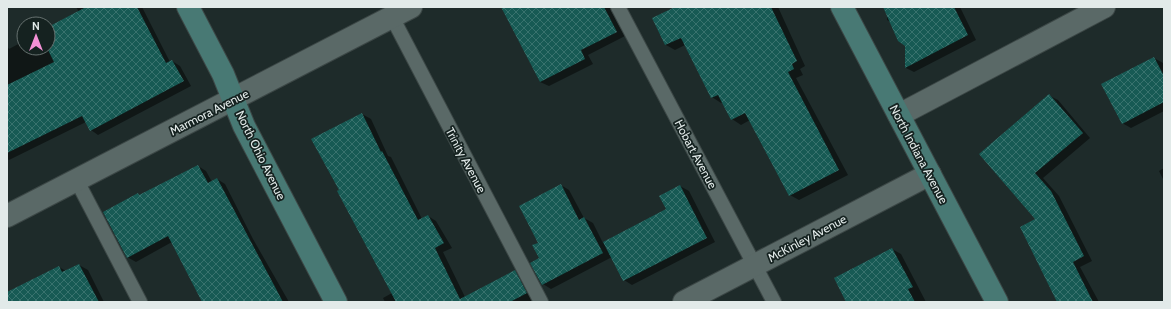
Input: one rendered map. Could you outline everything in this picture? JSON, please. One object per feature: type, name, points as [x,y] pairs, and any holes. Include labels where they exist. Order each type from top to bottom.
[{"type":"street","name":"North Ohio Avenue","points":[[188,7],[223,74],[244,126],[336,302]]},
{"type":"street","name":"Marmora Avenue","points":[[7,216],[411,7]]},
{"type":"street","name":"North Indiana Avenue","points":[[842,7],[996,302]]},
{"type":"street","points":[[899,115],[1104,7]]},
{"type":"street","name":"McKinley Avenue","points":[[684,302],[930,174]]},
{"type":"lane","name":"Hobart Avenue","points":[[618,7],[774,302]]},
{"type":"lane","name":"Trinity Avenue","points":[[392,17],[541,302]]},
{"type":"lane","points":[[77,181],[140,302]]},
{"type":"building","points":[[86,7],[137,7],[166,63],[172,60],[184,81],[90,131],[82,116],[7,153],[7,85],[54,62],[51,56],[56,56],[56,23]]},
{"type":"building","points":[[501,7],[604,7],[617,32],[581,50],[585,59],[540,82]]},
{"type":"building","points":[[675,7],[771,7],[797,61],[792,64],[794,69],[788,72],[839,170],[789,196],[745,113],[731,120],[718,95],[711,98],[681,38],[665,45],[652,18]]},
{"type":"building","points":[[883,7],[954,7],[968,35],[905,68],[905,46],[898,41]]},
{"type":"building","points":[[1154,57],[1164,76],[1164,102],[1122,124],[1101,84]]},
{"type":"building","points":[[1049,94],[1083,133],[1035,173],[1051,191],[1084,256],[1073,262],[1093,302],[1057,302],[1020,227],[1035,219],[979,154]]},
{"type":"building","points":[[362,113],[381,152],[382,151],[418,220],[428,215],[444,243],[435,248],[460,299],[515,270],[527,293],[510,302],[396,302],[337,191],[339,190],[311,139]]},
{"type":"building","points":[[198,165],[208,183],[217,178],[283,302],[202,302],[168,236],[127,258],[103,212],[138,193],[139,195]]},
{"type":"building","points":[[561,184],[579,220],[584,217],[603,253],[542,285],[530,263],[539,258],[532,245],[538,243],[519,206]]},
{"type":"building","points":[[680,185],[707,238],[623,281],[603,242],[666,209],[659,196]]},
{"type":"building","points":[[892,248],[913,287],[908,289],[915,302],[846,302],[834,278]]},
{"type":"building","points":[[79,264],[99,302],[7,302],[7,292],[59,266],[62,272]]}]
